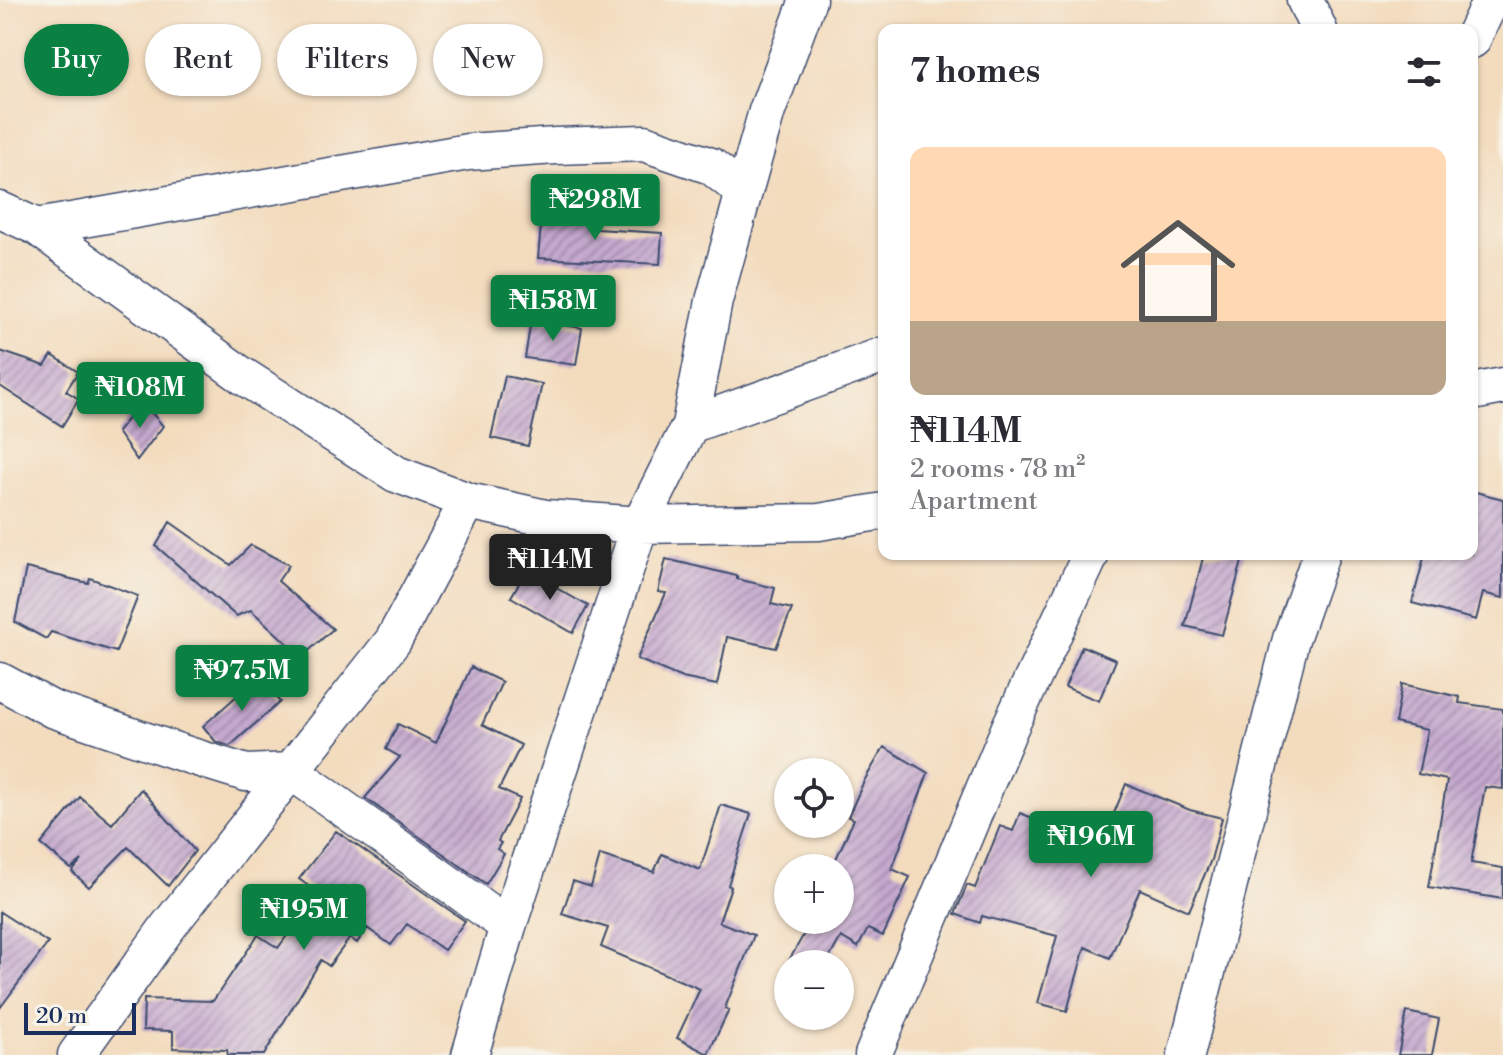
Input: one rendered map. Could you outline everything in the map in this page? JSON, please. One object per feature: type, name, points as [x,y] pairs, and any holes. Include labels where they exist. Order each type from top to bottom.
[{"type":"street","points":[[470,1055],[508,926],[640,525],[690,425],[714,301],[744,192],[767,111],[808,0]]},
{"type":"street","points":[[1305,0],[1316,24]]},
{"type":"street","points":[[1478,27],[1491,0]]},
{"type":"street","points":[[37,227],[468,152],[556,146],[644,143],[711,166],[744,192]]},
{"type":"street","points":[[0,210],[37,227],[243,376],[396,474],[468,501],[546,518],[640,525],[819,522],[878,512]]},
{"type":"street","points":[[690,425],[878,357]]},
{"type":"street","points":[[76,1055],[167,928],[393,641],[468,501]]},
{"type":"street","points":[[873,1055],[1010,727],[1088,560]]},
{"type":"street","points":[[1186,1055],[1291,639],[1319,560]]},
{"type":"street","points":[[0,681],[52,709],[191,756],[246,773],[291,771],[508,926]]},
{"type":"building","points":[[542,214],[597,217],[597,229],[662,233],[660,264],[538,258]]},
{"type":"building","points":[[531,320],[582,328],[576,365],[525,358]]},
{"type":"building","points":[[0,351],[45,366],[52,355],[78,372],[66,391],[79,399],[62,426],[0,386]]},
{"type":"building","points":[[505,376],[542,384],[528,446],[491,438]]},
{"type":"building","points":[[142,401],[163,426],[137,460],[117,432]]},
{"type":"building","points":[[1478,493],[1503,499],[1503,598],[1483,593],[1476,620],[1412,603],[1423,560],[1478,560]]},
{"type":"building","points":[[170,522],[231,565],[251,545],[289,565],[278,581],[333,629],[302,657],[251,610],[236,616],[156,546]]},
{"type":"building","points":[[666,559],[775,588],[771,604],[792,609],[776,648],[727,637],[717,685],[682,678],[637,659],[666,593],[658,592]]},
{"type":"building","points":[[1202,560],[1242,560],[1222,635],[1185,626]]},
{"type":"building","points":[[26,568],[88,583],[90,578],[138,596],[116,652],[51,632],[46,639],[15,622]]},
{"type":"building","points":[[526,571],[588,606],[573,633],[511,597]]},
{"type":"building","points":[[1082,646],[1116,660],[1099,701],[1065,687]]},
{"type":"building","points":[[471,667],[502,682],[482,725],[521,745],[499,789],[520,799],[498,841],[501,843],[497,849],[504,854],[486,884],[365,798],[400,757],[386,749],[398,724],[436,743]]},
{"type":"building","points":[[258,677],[280,702],[230,746],[216,742],[203,726]]},
{"type":"building","points":[[1402,684],[1460,697],[1459,703],[1503,709],[1503,789],[1485,787],[1471,863],[1503,868],[1503,899],[1429,887],[1447,780],[1418,774],[1427,730],[1395,723]]},
{"type":"building","points":[[884,747],[928,773],[892,869],[910,877],[883,936],[868,929],[858,947],[841,937],[834,950],[795,950],[804,934],[854,934],[854,854],[838,854],[845,838],[854,838],[854,804]]},
{"type":"building","points":[[1126,784],[1190,810],[1222,818],[1211,860],[1189,911],[1140,889],[1110,958],[1085,947],[1067,1011],[1038,1003],[1057,936],[982,916],[980,923],[955,914],[967,885],[975,888],[1000,826],[1013,831],[1020,813],[1101,845]]},
{"type":"building","points":[[141,789],[195,851],[168,886],[128,847],[89,887],[72,872],[82,860],[71,869],[41,844],[80,797],[112,824]]},
{"type":"building","points":[[721,805],[751,814],[719,922],[754,935],[725,1008],[729,1010],[708,1054],[677,1038],[700,989],[601,947],[608,928],[562,914],[573,881],[591,887],[600,855],[654,872],[662,854],[700,870]]},
{"type":"building","points":[[336,831],[465,921],[444,950],[407,924],[391,945],[367,928],[357,943],[350,938],[329,966],[321,960],[264,1055],[228,1055],[227,1050],[173,1048],[173,1031],[143,1030],[144,999],[213,1001],[258,935],[278,948],[318,893],[299,879]]},
{"type":"building","points":[[0,912],[48,943],[0,1008]]},
{"type":"building","points":[[1407,1012],[1439,1019],[1432,1055],[1398,1055]]}]
